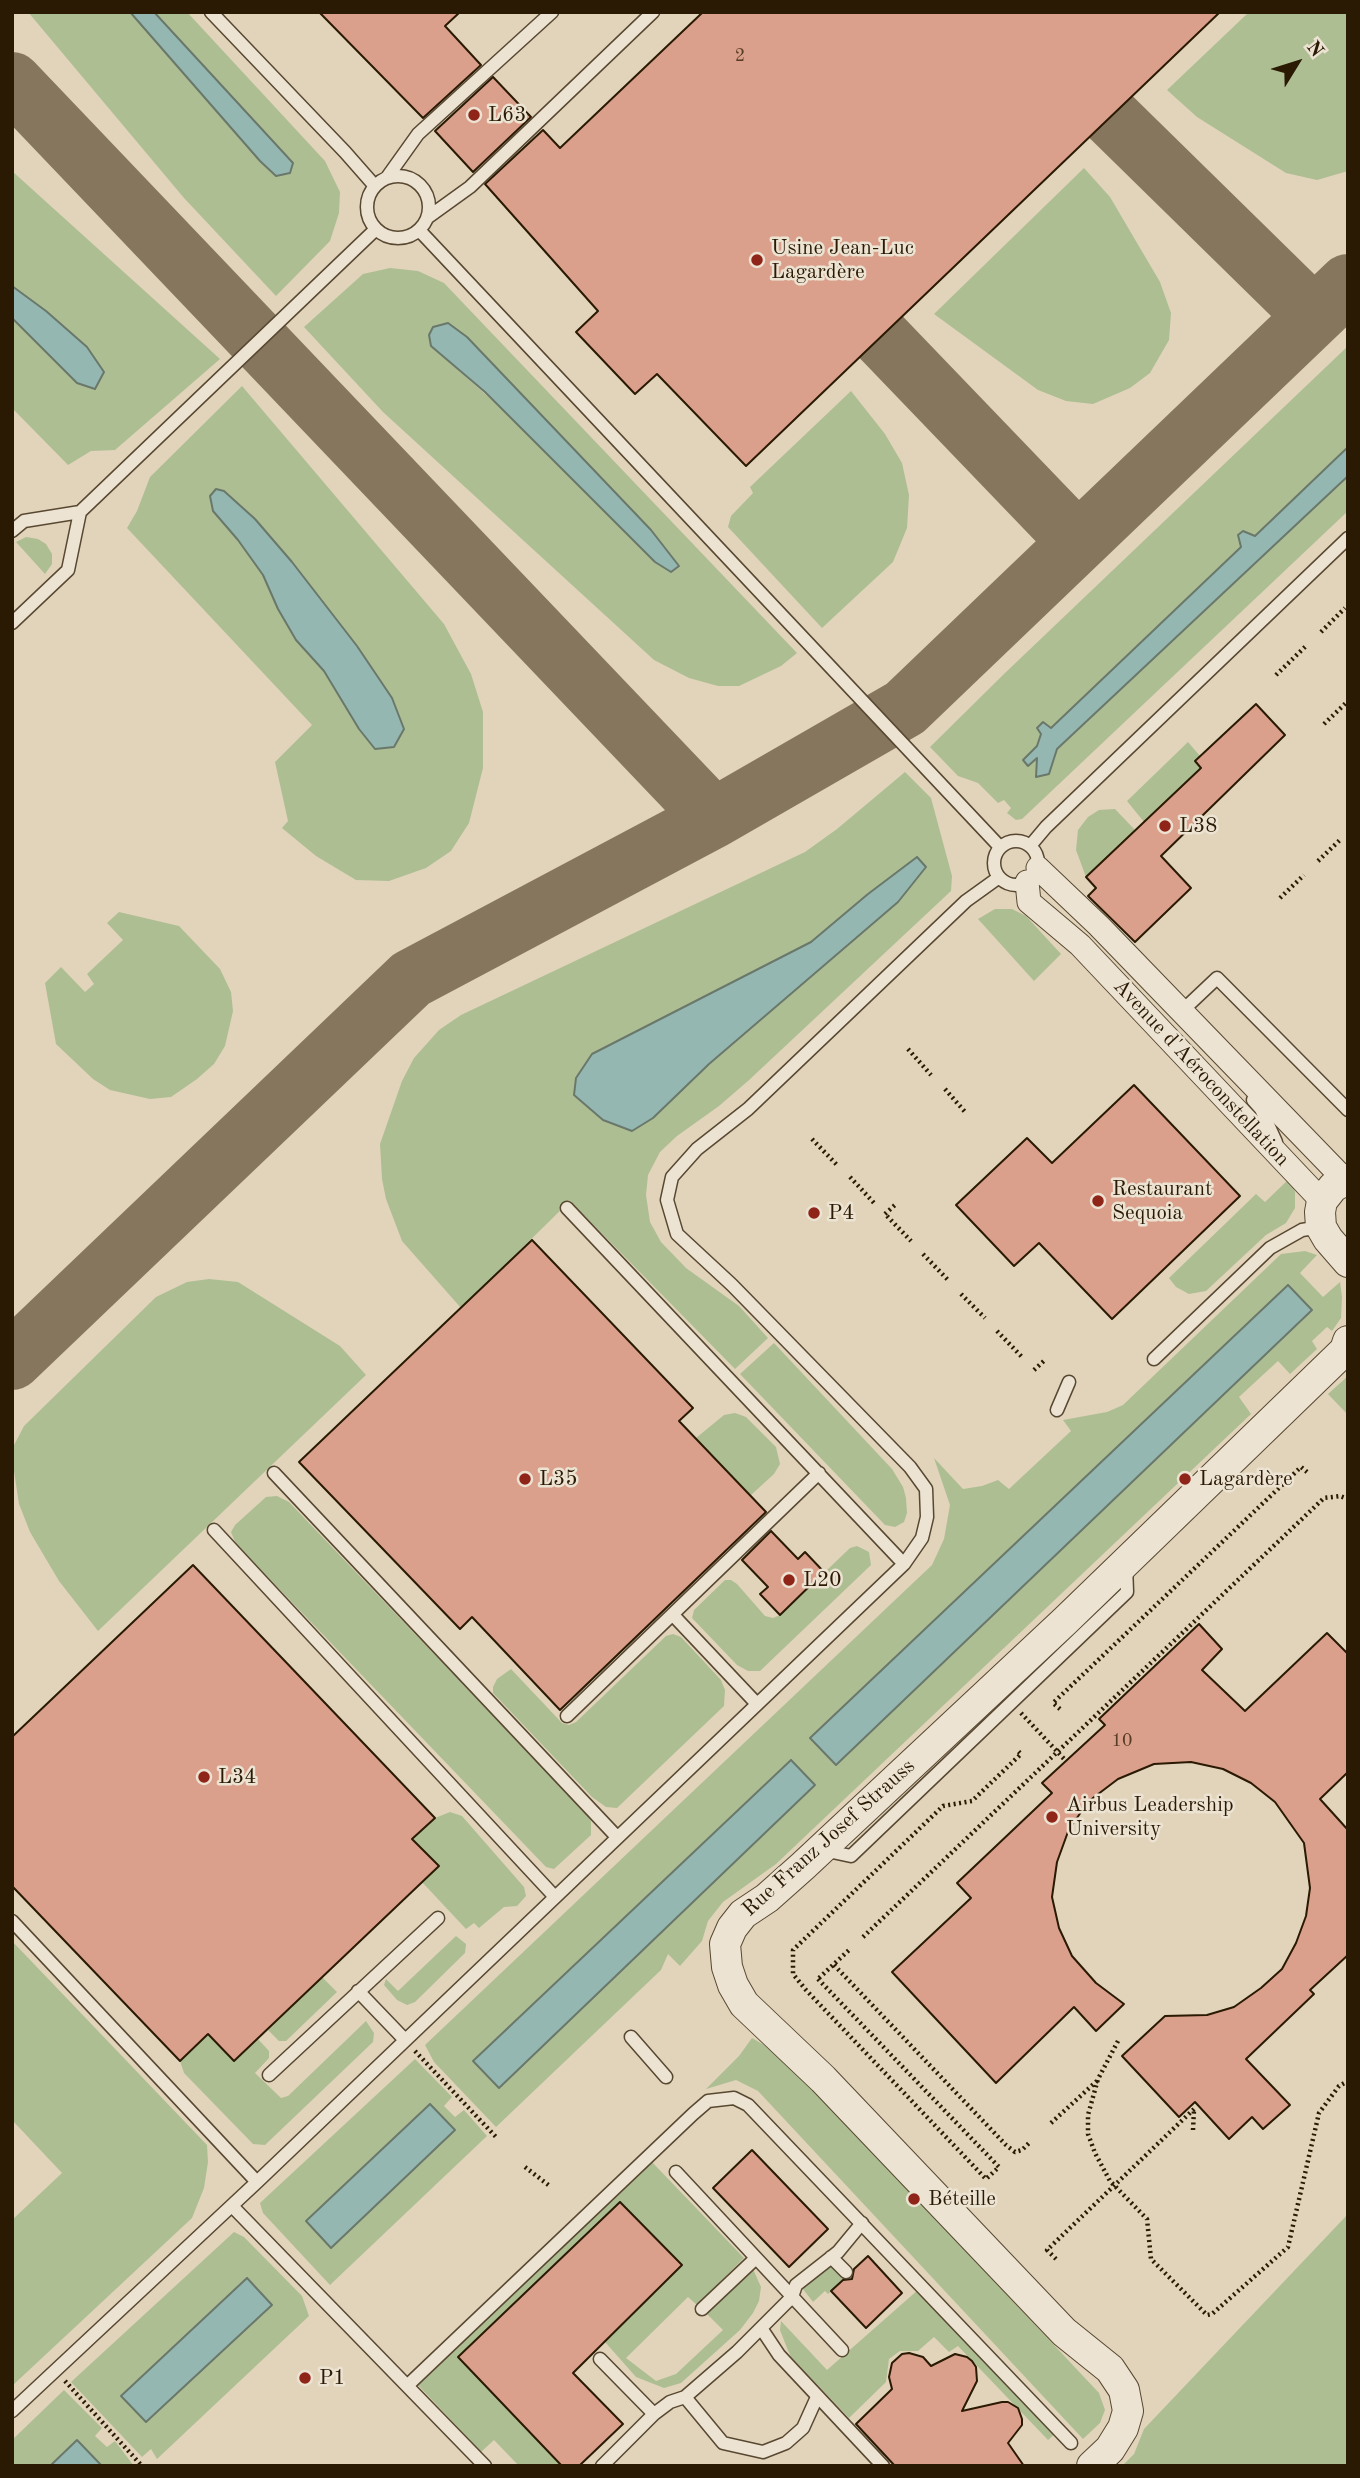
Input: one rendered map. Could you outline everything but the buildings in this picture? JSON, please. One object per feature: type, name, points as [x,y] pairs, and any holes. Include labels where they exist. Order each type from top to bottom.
[{"type":"street","name":"Avenue d'Aéroconstellation","points":[[1032,875],[1099,926],[1346,1179]]},
{"type":"street","name":"Avenue d'Aéroconstellation","points":[[1032,875],[1029,902],[1080,945],[1283,1159],[1322,1214]]},
{"type":"street","points":[[1346,1179],[1333,1187],[1322,1214],[1328,1239],[1348,1262]]},
{"type":"street","name":"Rue Franz Josef Strauss","points":[[1092,2466],[1110,2449],[1123,2428],[1128,2411],[1124,2390],[1110,2370],[1064,2332],[823,2079],[744,2004],[727,1967],[725,1944],[732,1928],[743,1914],[768,1898],[820,1850],[1126,1562],[1347,1346]]},
{"type":"lane","points":[[211,12],[374,185]]},
{"type":"lane","points":[[552,12],[418,134],[388,176],[374,185],[366,205],[368,217],[376,229],[389,237],[405,237],[419,230],[427,218],[479,179],[653,12]]},
{"type":"lane","points":[[388,176],[401,175],[422,186],[429,203],[427,218]]},
{"type":"lane","points":[[12,531],[24,521],[80,512],[376,229]]},
{"type":"lane","points":[[419,230],[1000,847]]},
{"type":"lane","points":[[12,623],[68,570],[80,512]]},
{"type":"lane","points":[[1030,846],[1046,827],[1348,538]]},
{"type":"lane","points":[[1013,841],[1030,846],[1037,858],[1032,875],[1018,885],[1009,884],[998,877],[993,863],[1000,847],[1013,841]]},
{"type":"lane","points":[[12,2411],[232,2206],[904,1564],[922,1538],[927,1517],[926,1489],[910,1467],[732,1285],[677,1234],[667,1200],[672,1177],[697,1149],[748,1109],[966,901],[998,877]]},
{"type":"lane","points":[[1283,1159],[1261,1109],[1186,1028],[1181,1012],[1217,978],[1348,1110]]},
{"type":"lane","points":[[567,1208],[904,1564]]},
{"type":"lane","points":[[1154,1359],[1270,1248],[1302,1230],[1322,1214]]},
{"type":"lane","points":[[1057,1410],[1069,1382]]},
{"type":"lane","points":[[274,1473],[617,1837]]},
{"type":"lane","points":[[567,1716],[818,1473]]},
{"type":"lane","points":[[214,1530],[555,1897]]},
{"type":"lane","points":[[820,1850],[851,1856],[1127,1592],[1126,1562]]},
{"type":"lane","points":[[673,1615],[757,1704]]},
{"type":"lane","points":[[269,2075],[438,1918]]},
{"type":"lane","points":[[12,1922],[257,2182]]},
{"type":"lane","points":[[358,1991],[405,2040]]},
{"type":"lane","points":[[631,2037],[667,2077]]},
{"type":"lane","points":[[408,2385],[708,2101],[734,2098],[748,2105],[1071,2444]]},
{"type":"lane","points":[[676,2172],[842,2350]]},
{"type":"lane","points":[[232,2206],[485,2466]]},
{"type":"lane","points":[[601,2466],[654,2414],[670,2402],[685,2397],[761,2328],[792,2297],[796,2285],[831,2257],[862,2223]]},
{"type":"lane","points":[[831,2257],[846,2272]]},
{"type":"lane","points":[[702,2309],[756,2258]]},
{"type":"lane","points":[[761,2328],[779,2355],[817,2398],[883,2466]]},
{"type":"lane","points":[[600,2359],[654,2414]]},
{"type":"lane","points":[[685,2397],[723,2443],[763,2452],[786,2443],[803,2428],[817,2398]]},
{"type":"path","points":[[1321,632],[1345,608]]},
{"type":"path","points":[[1276,675],[1307,645]]},
{"type":"path","points":[[1324,724],[1348,701]]},
{"type":"path","points":[[1318,860],[1341,839]]},
{"type":"path","points":[[1280,898],[1304,875]]},
{"type":"path","points":[[908,1049],[931,1075]]},
{"type":"path","points":[[945,1089],[966,1113]]},
{"type":"path","points":[[813,1139],[837,1164]]},
{"type":"path","points":[[850,1177],[875,1204]]},
{"type":"path","points":[[896,1204],[886,1215],[911,1241]]},
{"type":"path","points":[[923,1254],[948,1280]]},
{"type":"path","points":[[961,1294],[985,1318]]},
{"type":"path","points":[[997,1331],[1022,1357]]},
{"type":"path","points":[[1034,1370],[1046,1359]]},
{"type":"path","points":[[1060,1709],[1053,1703],[1301,1467],[1307,1472]]},
{"type":"path","points":[[863,1937],[1324,1498],[1340,1496],[1348,1499]]},
{"type":"path","points":[[1011,1702],[1066,1761]]},
{"type":"path","points":[[849,1950],[818,1979],[999,2167],[986,2179],[793,1974],[793,1950],[943,1806],[972,1801],[1021,1754],[1017,1750]]},
{"type":"path","points":[[834,1965],[1006,2145],[1015,2152],[1022,2150],[1031,2141]]},
{"type":"path","points":[[405,2040],[496,2137]]},
{"type":"path","points":[[1118,2041],[1098,2079],[1088,2115],[1088,2134],[1102,2168],[1147,2219],[1151,2259],[1207,2315],[1212,2314],[1288,2247],[1319,2113],[1333,2092],[1348,2081]]},
{"type":"path","points":[[1051,2123],[1098,2079]]},
{"type":"path","points":[[1056,2259],[1047,2250],[1194,2109],[1193,2130]]},
{"type":"path","points":[[525,2167],[551,2187]]},
{"type":"path","points":[[55,2370],[142,2466]]},
{"type":"green space","points":[[28,12],[130,12],[260,161],[290,173],[293,163],[154,12],[187,12],[325,161],[340,192],[339,213],[330,241],[276,296],[184,198]]},
{"type":"green space","points":[[1249,12],[1348,12],[1348,171],[1317,180],[1286,173],[1197,117],[1167,90]]},
{"type":"green space","points":[[1084,168],[1110,197],[1160,282],[1171,313],[1169,340],[1150,373],[1130,388],[1093,404],[1066,401],[1038,390],[934,314]]},
{"type":"green space","points":[[12,171],[220,359],[115,450],[91,451],[68,465],[12,408],[12,318],[18,321],[46,311],[12,286]]},
{"type":"green space","points":[[390,268],[418,271],[444,283],[797,653],[781,666],[739,686],[718,686],[689,678],[654,660],[383,412],[304,327],[363,274]],"holes":[[[448,323],[467,337],[651,530],[679,566],[431,346]]]},
{"type":"green space","points":[[1348,346],[1348,447],[1255,536],[1242,531],[1238,535],[1241,547],[1051,728],[1043,722],[1037,728],[1041,734],[1037,746],[1023,760],[1037,757],[1049,774],[1057,749],[1348,476],[1348,511],[1022,819],[1016,820],[1007,813],[1011,808],[1004,800],[998,803],[978,783],[958,776],[930,747]]},
{"type":"green space","points":[[242,386],[444,624],[471,674],[483,712],[483,768],[469,823],[451,851],[426,868],[389,881],[356,880],[316,856],[282,828],[288,821],[275,762],[312,725],[127,528],[137,511],[150,477]],"holes":[[[213,511],[292,562],[357,646],[392,698],[404,729],[394,747],[359,729],[324,671],[296,640],[263,575]]]},
{"type":"green space","points":[[851,391],[885,434],[902,463],[909,495],[907,528],[893,562],[822,628],[728,527],[731,516],[753,493],[750,487]]},
{"type":"green space","points":[[26,537],[46,544],[52,554],[52,564],[45,574],[16,542]]},
{"type":"green space","points":[[1188,742],[1200,756],[1201,768],[1144,822],[1127,801]]},
{"type":"green space","points":[[905,772],[931,798],[952,876],[951,891],[748,1081],[677,1136],[660,1152],[648,1175],[646,1195],[650,1222],[661,1242],[686,1268],[739,1306],[768,1338],[735,1369],[570,1201],[461,1308],[402,1241],[386,1199],[382,1179],[380,1144],[402,1081],[414,1058],[439,1030],[461,1015],[805,852]],"holes":[[[917,858],[926,867],[898,902],[709,1064],[653,1118],[592,1054],[811,942],[868,894]]]},
{"type":"green space","points":[[1115,809],[1135,830],[1086,877],[1076,850],[1078,830],[1088,817],[1099,810]]},
{"type":"green space","points":[[995,909],[1012,909],[1026,916],[1061,954],[1034,981],[978,919]]},
{"type":"green space","points":[[119,912],[179,926],[220,969],[231,992],[233,1011],[225,1046],[214,1064],[171,1097],[150,1099],[110,1090],[93,1079],[56,1044],[45,983],[61,967],[85,992],[94,984],[87,974],[123,940],[107,923]]},
{"type":"green space","points":[[1290,1178],[1295,1192],[1295,1208],[1286,1223],[1266,1235],[1206,1291],[1189,1294],[1176,1287],[1169,1278],[1256,1194],[1265,1202]]},
{"type":"green space","points":[[1305,1251],[1317,1255],[1300,1273],[1323,1297],[1340,1282],[1341,1318],[1332,1331],[1327,1327],[1312,1341],[1317,1349],[1290,1374],[1278,1361],[1239,1397],[1251,1414],[776,1864],[723,1902],[708,1921],[702,1941],[680,1966],[668,1954],[661,1970],[496,2127],[434,2062],[425,2045],[932,1565],[944,1539],[950,1505],[934,1458],[963,1489],[998,1480],[1009,1489],[1071,1431],[1063,1420],[1107,1412],[1123,1405],[1281,1254]],"holes":[[[1288,1285],[1312,1310],[835,1765],[811,1739]],[[790,1760],[815,1785],[474,2061]]]},
{"type":"green space","points":[[209,1279],[238,1282],[340,1346],[366,1375],[98,1631],[59,1581],[30,1532],[19,1504],[13,1447],[24,1426],[156,1297],[187,1282]]},
{"type":"green space","points":[[774,1343],[892,1469],[906,1498],[907,1513],[904,1522],[895,1527],[885,1525],[740,1374]]},
{"type":"green space","points":[[1348,1376],[1348,1415],[1328,1394]]},
{"type":"green space","points":[[735,1413],[746,1417],[776,1447],[780,1464],[774,1474],[751,1495],[696,1438],[724,1415]]},
{"type":"green space","points":[[277,1496],[289,1502],[583,1810],[591,1821],[591,1835],[554,1869],[546,1867],[236,1544],[231,1532],[235,1525],[266,1497]]},
{"type":"green space","points":[[857,1546],[869,1552],[871,1565],[760,1671],[748,1671],[737,1665],[692,1618],[694,1610],[725,1580],[737,1584],[765,1616],[773,1618],[780,1615],[850,1548]]},
{"type":"green space","points":[[673,1634],[681,1637],[721,1680],[725,1690],[724,1706],[617,1808],[606,1807],[592,1797],[493,1693],[497,1679],[511,1669],[562,1723],[569,1725],[576,1722],[666,1636]]},
{"type":"green space","points":[[450,1812],[462,1816],[524,1887],[526,1896],[517,1906],[504,1907],[479,1928],[474,1923],[466,1929],[422,1882],[438,1866],[412,1839],[435,1818]]},
{"type":"green space","points":[[456,1936],[466,1944],[465,1953],[415,2002],[407,2005],[397,2000],[384,1985],[386,1979],[398,1991]]},
{"type":"green space","points":[[12,1941],[207,2145],[208,2162],[204,2188],[192,2218],[12,2386],[12,2220],[62,2173],[12,2120]]},
{"type":"green space","points":[[322,1977],[337,1992],[286,2041],[279,2041],[268,2030]]},
{"type":"green space","points":[[366,2021],[374,2033],[373,2042],[265,2145],[253,2144],[184,2073],[180,2061],[208,2034],[234,2061],[258,2039],[269,2051],[269,2058],[255,2073],[281,2098],[288,2096]]},
{"type":"green space","points":[[752,2038],[808,2083],[1099,2393],[1105,2410],[1100,2423],[1083,2439],[758,2091],[736,2080],[706,2089],[739,2056]]},
{"type":"green space","points":[[415,2059],[452,2097],[444,2106],[455,2117],[464,2110],[487,2136],[330,2285],[263,2213],[260,2203]],"holes":[[[430,2104],[454,2130],[330,2248],[306,2221]]]},
{"type":"green space","points":[[651,2161],[744,2258],[697,2305],[688,2297],[626,2358],[656,2381],[676,2374],[723,2330],[707,2314],[753,2269],[761,2287],[759,2301],[753,2313],[740,2330],[681,2383],[664,2388],[636,2377],[605,2342],[681,2265],[620,2202],[458,2357],[562,2466],[519,2466],[494,2440],[481,2452],[417,2384]]},
{"type":"green space","points":[[1348,2214],[1348,2466],[1122,2466],[1134,2454],[1144,2429]]},
{"type":"green space","points":[[234,2232],[244,2237],[302,2296],[309,2316],[157,2459],[151,2449],[142,2457],[71,2382]]},
{"type":"green space","points":[[828,2265],[845,2278],[828,2294],[825,2291],[813,2302],[803,2289]]},
{"type":"green space","points":[[919,2289],[1056,2433],[1048,2440],[958,2346],[949,2352],[934,2337],[918,2351],[900,2351],[889,2359],[886,2382],[849,2418],[791,2357],[780,2330],[781,2321],[827,2370]]},
{"type":"green space","points":[[64,2390],[102,2428],[95,2436],[107,2447],[115,2441],[134,2466],[102,2466],[77,2441],[50,2466],[12,2466],[12,2440]]},
{"type":"water","points":[[130,12],[154,12],[293,163],[290,173],[276,176],[260,161]]},
{"type":"water","points":[[12,286],[87,347],[104,372],[95,389],[77,383],[12,318]]},
{"type":"water","points":[[448,323],[467,337],[651,530],[679,566],[671,572],[655,562],[485,392],[431,346],[429,335],[433,327]]},
{"type":"water","points":[[1348,447],[1348,476],[1057,749],[1049,774],[1036,777],[1037,758],[1028,766],[1023,760],[1037,746],[1041,734],[1037,728],[1043,722],[1051,728],[1241,547],[1238,535],[1243,531],[1255,536]]},
{"type":"water","points":[[216,489],[224,491],[255,519],[357,646],[392,698],[404,729],[394,747],[375,749],[359,729],[324,671],[296,640],[263,575],[213,511],[210,496]]},
{"type":"water","points":[[917,857],[926,867],[898,902],[709,1064],[653,1118],[632,1131],[603,1120],[574,1095],[576,1078],[592,1054],[811,942]]},
{"type":"water","points":[[1288,1285],[1312,1310],[836,1765],[810,1738]]},
{"type":"water","points":[[791,1760],[815,1785],[499,2088],[473,2061]]},
{"type":"water","points":[[430,2104],[455,2130],[331,2248],[306,2221]]},
{"type":"water","points":[[247,2278],[272,2305],[146,2422],[121,2396]]},
{"type":"water","points":[[77,2440],[102,2466],[50,2466]]},
{"type":"taxiway","points":[[12,82],[714,818]]},
{"type":"taxiway","points":[[1111,117],[1314,316]]},
{"type":"taxiway","points":[[12,1360],[411,979],[714,818],[905,708],[1348,284]]},
{"type":"taxiway","points":[[881,337],[1078,542]]},
{"type":"place","name":"L63","points":[[474,115]]},
{"type":"place","name":"Usine Jean-Luc Lagardère","points":[[757,260]]},
{"type":"place","name":"L38","points":[[1165,826]]},
{"type":"place","name":"Restaurant Sequoia","points":[[1098,1201]]},
{"type":"place","name":"P4","points":[[814,1213]]},
{"type":"place","name":"L35","points":[[525,1479]]},
{"type":"place","name":"Lagardère","points":[[1185,1479]]},
{"type":"place","name":"L20","points":[[789,1580]]},
{"type":"place","name":"L34","points":[[204,1777]]},
{"type":"place","name":"Airbus Leadership University","points":[[1052,1817]]},
{"type":"place","name":"Béteille","points":[[914,2199]]},
{"type":"place","name":"P1","points":[[305,2378]]}]
